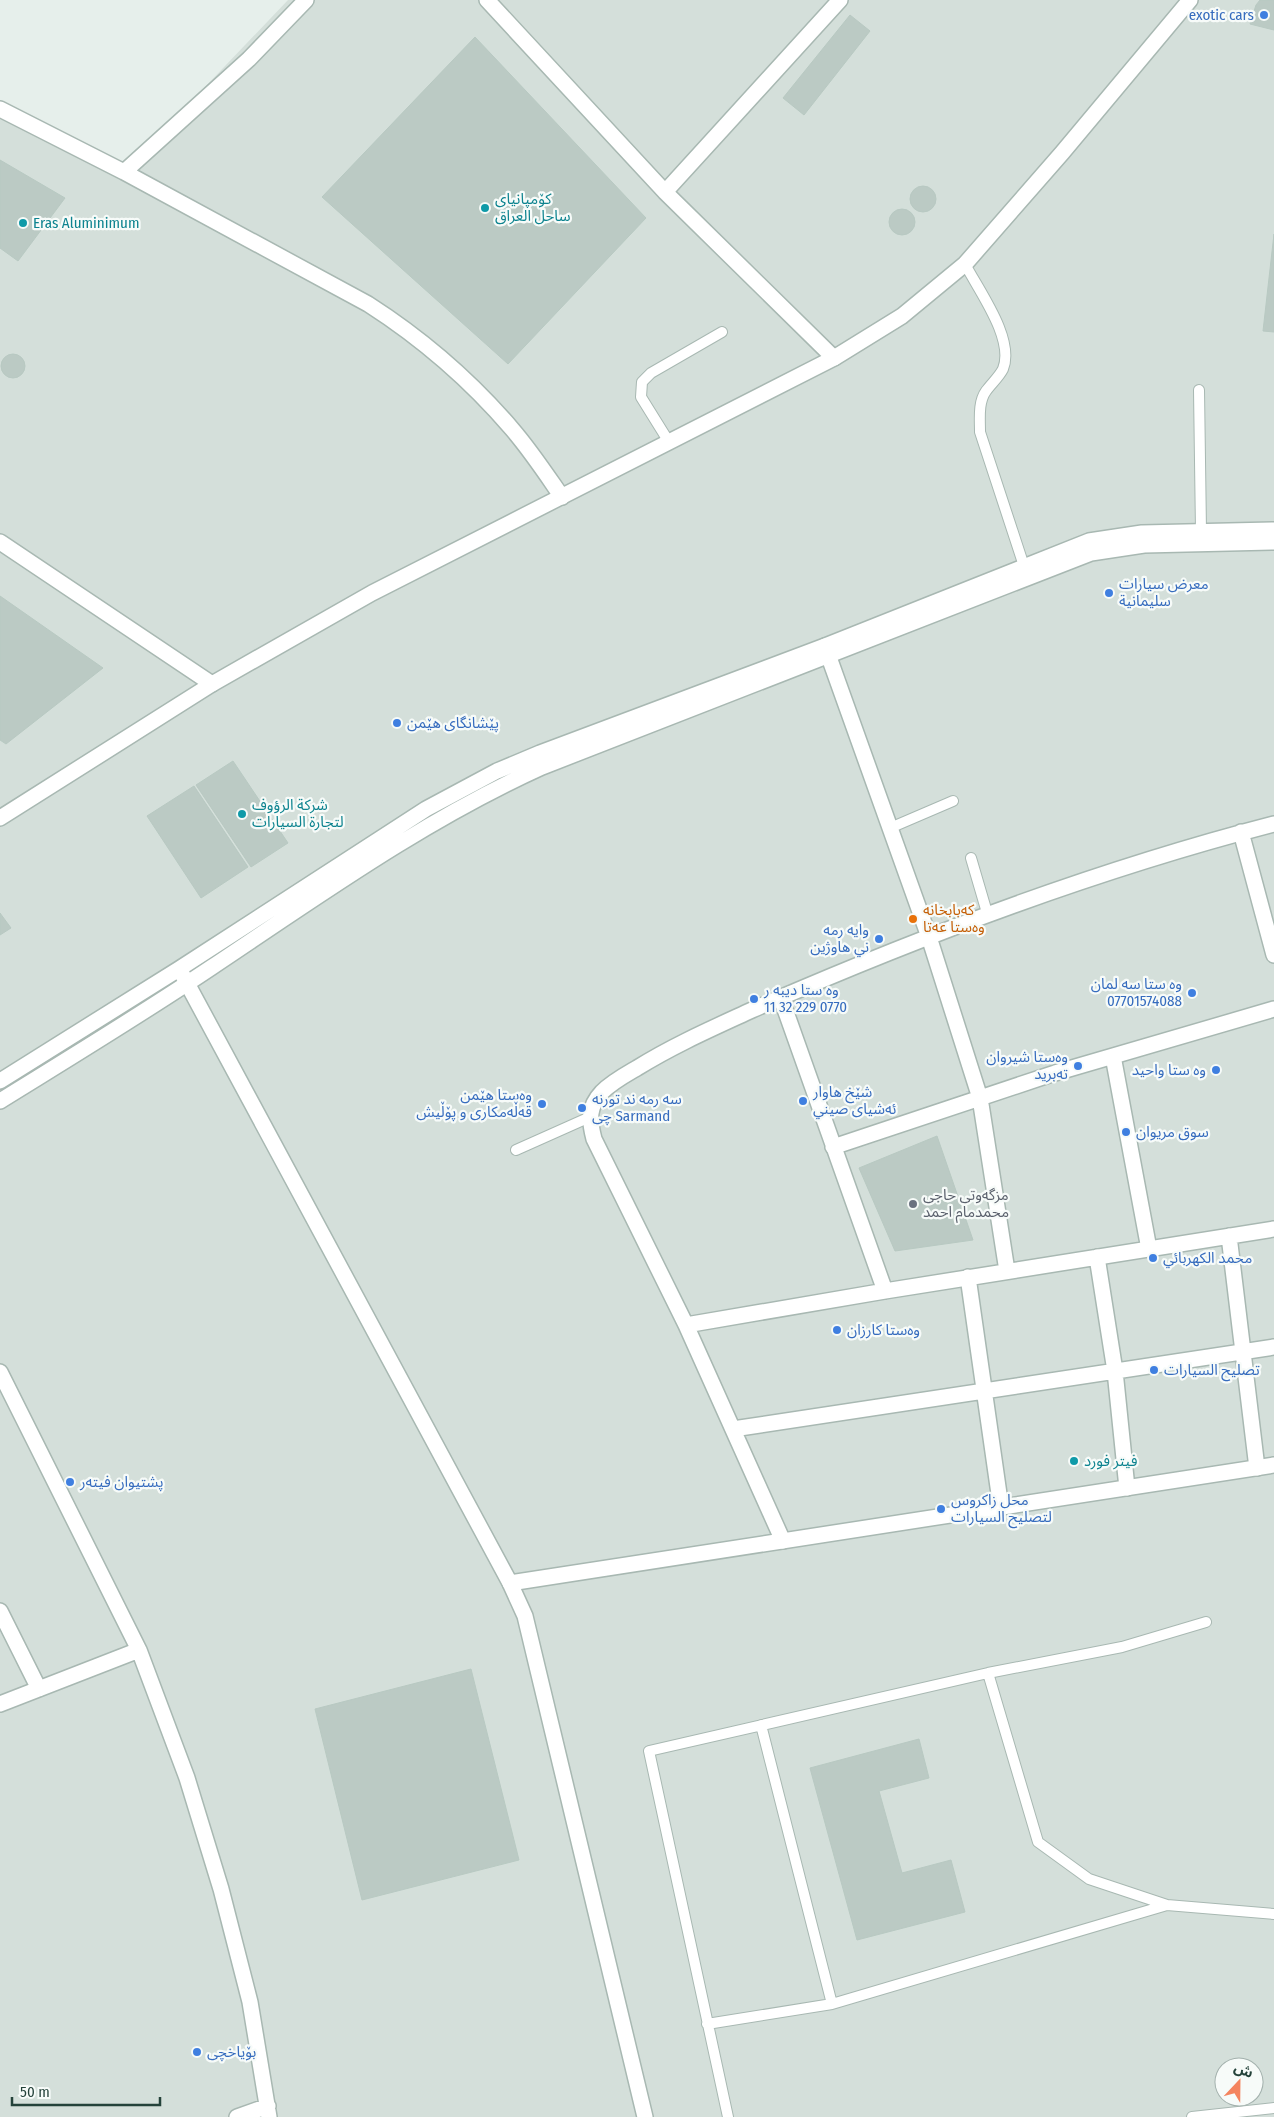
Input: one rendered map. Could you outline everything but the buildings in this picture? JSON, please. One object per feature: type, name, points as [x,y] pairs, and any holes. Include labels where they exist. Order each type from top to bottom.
[{"type":"street","points":[[124,172],[249,59],[306,0]]},
{"type":"street","points":[[487,0],[665,192],[834,358]]},
{"type":"street","points":[[665,192],[840,0]]},
{"type":"street","points":[[0,818],[212,684],[372,593],[834,358],[902,316],[965,264],[1062,153],[1190,0]]},
{"type":"street","points":[[0,109],[124,172],[360,299],[396,322],[429,348],[492,407],[513,430],[562,497]]},
{"type":"street","points":[[0,1081],[179,969],[426,808],[501,778],[580,752],[1017,573],[1066,562],[1117,547],[1206,534],[1274,530]]},
{"type":"street","points":[[1206,534],[1274,542]]},
{"type":"street","points":[[0,542],[212,684]]},
{"type":"street","points":[[827,652],[929,937],[980,1098],[1007,1271]]},
{"type":"street","points":[[0,1101],[188,983],[400,842],[501,778]]},
{"type":"street","points":[[783,1541],[686,1325],[594,1139],[590,1117],[592,1106],[603,1091],[631,1072],[699,1034],[780,998],[929,937],[1050,893],[1241,832],[1274,824]]},
{"type":"street","points":[[1241,832],[1274,955]]},
{"type":"street","points":[[179,969],[510,1583],[525,1616],[644,2117]]},
{"type":"street","points":[[780,998],[885,1291]]},
{"type":"street","points":[[833,1147],[1113,1056],[1274,1009]]},
{"type":"street","points":[[1113,1056],[1149,1249]]},
{"type":"street","points":[[686,1325],[968,1277],[1274,1229]]},
{"type":"street","points":[[1229,1236],[1257,1468]]},
{"type":"street","points":[[1097,1257],[1115,1371],[1127,1488]]},
{"type":"street","points":[[968,1277],[986,1390],[1001,1508]]},
{"type":"street","points":[[733,1429],[1274,1347]]},
{"type":"street","points":[[0,1372],[139,1650],[187,1778],[221,1889],[250,2002],[269,2112],[237,2117]]},
{"type":"street","points":[[510,1583],[1274,1465]]},
{"type":"street","points":[[0,1611],[39,1689]]},
{"type":"street","points":[[0,1704],[139,1650]]},
{"type":"lane","points":[[965,264],[1004,338],[1006,358],[1002,371],[984,393],[980,413],[980,432],[1017,573]]},
{"type":"lane","points":[[669,442],[641,397],[642,382],[651,373],[722,332]]},
{"type":"lane","points":[[1199,390],[1206,534]]},
{"type":"lane","points":[[890,828],[953,801]]},
{"type":"lane","points":[[970,858],[988,916]]},
{"type":"lane","points":[[516,1150],[590,1117]]},
{"type":"lane","points":[[728,2117],[649,1751],[988,1673],[1122,1647],[1206,1622]]},
{"type":"lane","points":[[988,1673],[1038,1842],[1089,1879],[1167,1905],[1274,1914]]},
{"type":"lane","points":[[761,1725],[832,2004]]},
{"type":"lane","points":[[707,2024],[832,2004],[1167,1905]]},
{"type":"lane","points":[[1192,2117],[1274,2108]]},
{"type":"shaded area","points":[[288,0],[1274,0],[1274,2117],[0,2117],[0,110],[124,172]]},
{"type":"place","name":"exotic cars","points":[[1264,15]]},
{"type":"place","name":"کۆمپانیای ساحل العراق","points":[[485,208]]},
{"type":"place","name":"Eras Aluminimum","points":[[23,223]]},
{"type":"place","name":"معرض سيارات سليمانية","points":[[1109,593]]},
{"type":"place","name":"پێشانگای هێمن","points":[[397,723]]},
{"type":"place","name":"شركة الرؤوف لتجارة السيارات","points":[[242,814]]},
{"type":"place","name":"کەبابخانە وەستا عەتا","points":[[913,919]]},
{"type":"place","name":"وايه رمه ني هاوژين","points":[[879,939]]},
{"type":"place","name":"وه ستا سه لمان 07701574088","points":[[1192,993]]},
{"type":"place","name":"وه ستا دیبه ر 11 32 229 0770","points":[[754,999]]},
{"type":"place","name":"وەستا شیروان تەبرید","points":[[1078,1066]]},
{"type":"place","name":"وه ستا واحید","points":[[1216,1070]]},
{"type":"place","name":"شێخ هاوار ئەشیای صيني","points":[[803,1101]]},
{"type":"place","name":"وەستا هێمن قەڵەمکاری و پۆڵیش","points":[[542,1104]]},
{"type":"place","name":"سه رمه ند تورنه چی Sarmand","points":[[582,1108]]},
{"type":"place","name":"سوق مریوان","points":[[1126,1132]]},
{"type":"place","name":"مزگەوتی حاجی محمدمام احمد","points":[[913,1204]]},
{"type":"place","name":"محمد الكهربائي","points":[[1153,1258]]},
{"type":"place","name":"وەستا کارزان","points":[[837,1330]]},
{"type":"place","name":"تصليح السيارات","points":[[1154,1370]]},
{"type":"place","name":"فيتر فورد","points":[[1074,1461]]},
{"type":"place","name":"پشتیوان فیتەر","points":[[70,1482]]},
{"type":"place","name":"محل زاكروس لتصليح السيارات","points":[[941,1509]]},
{"type":"place","name":"بۆیاخچی","points":[[197,2052]]}]
